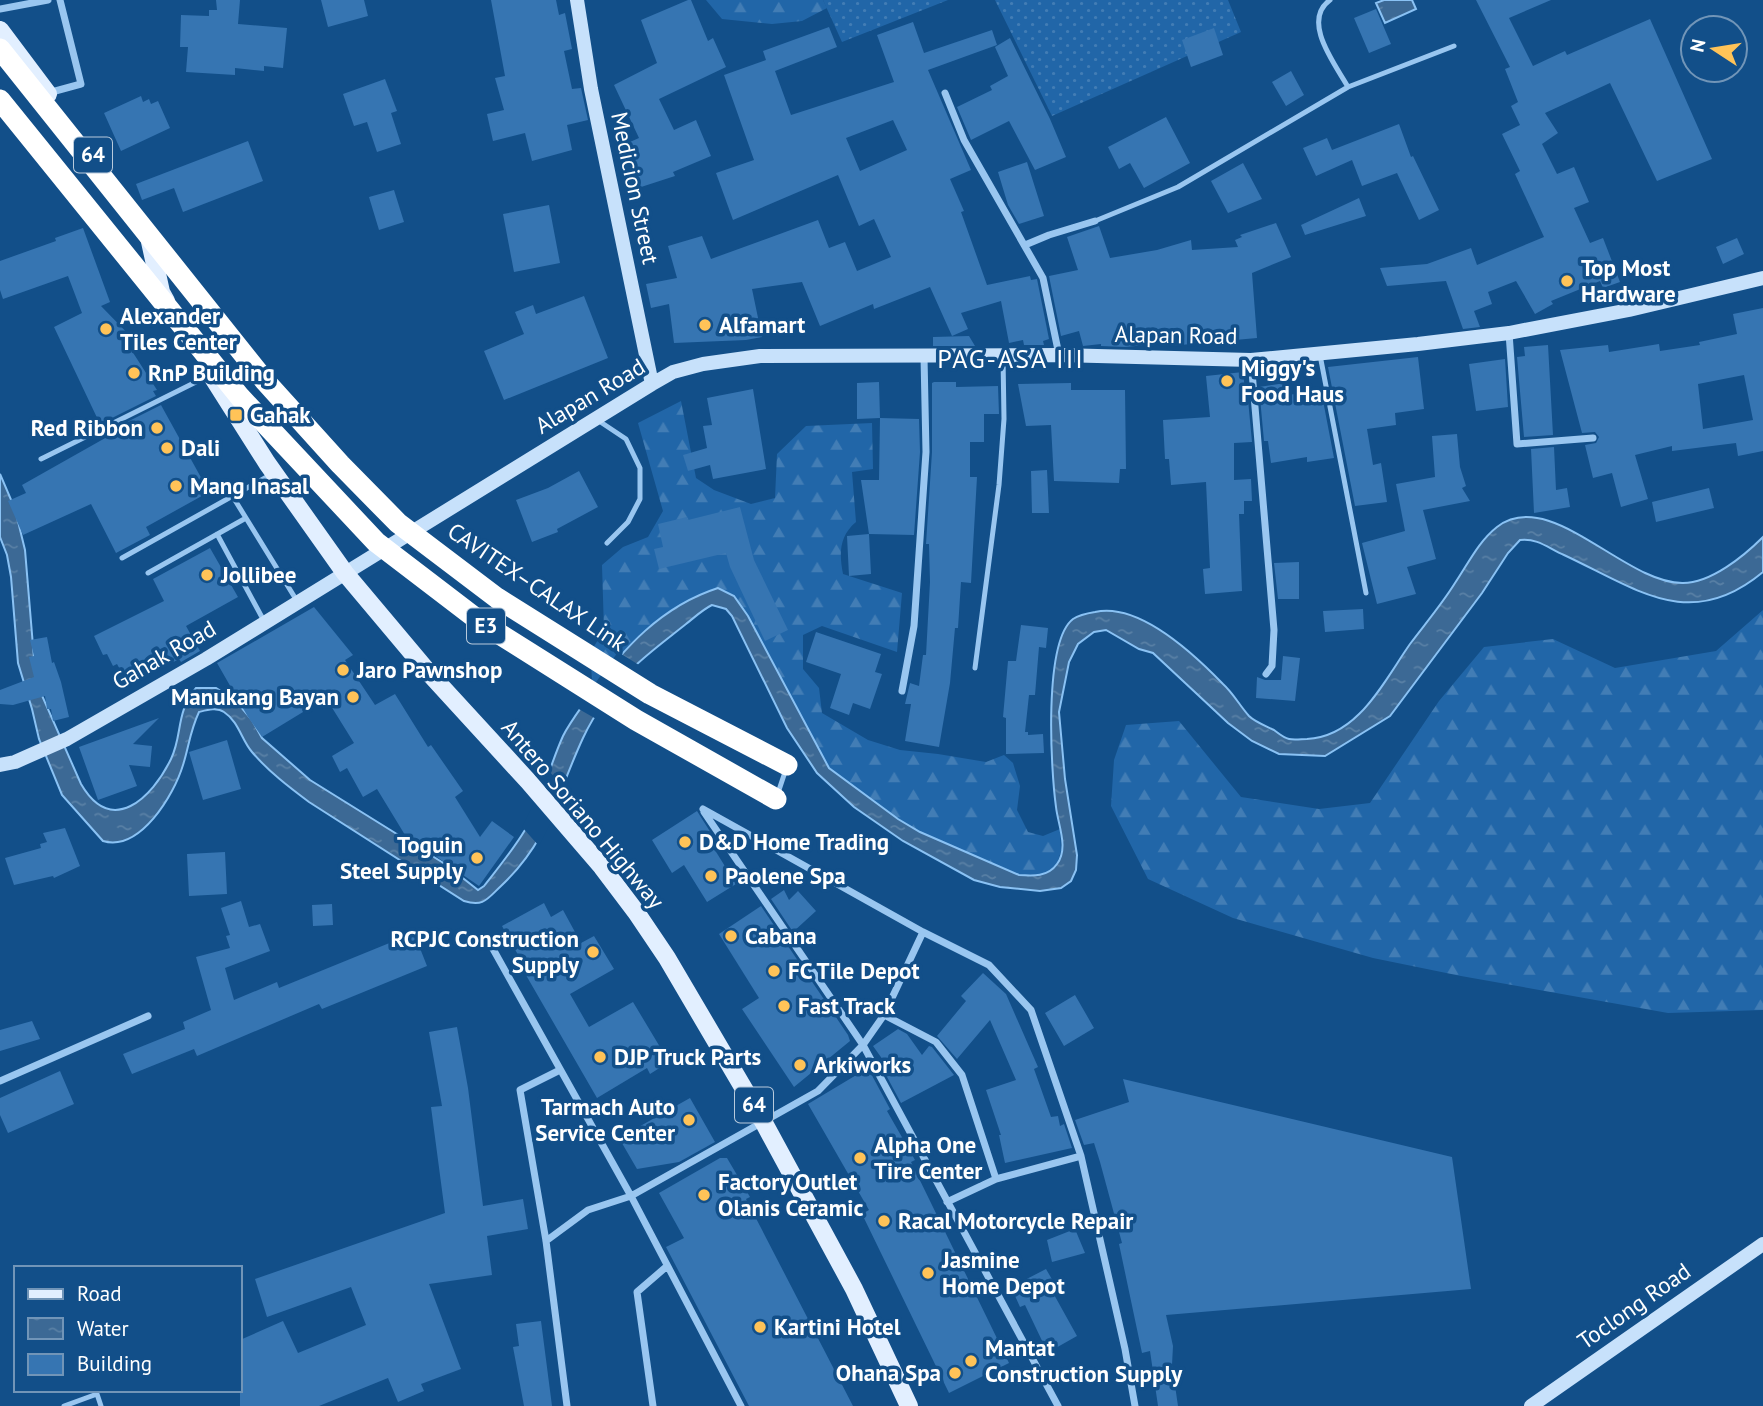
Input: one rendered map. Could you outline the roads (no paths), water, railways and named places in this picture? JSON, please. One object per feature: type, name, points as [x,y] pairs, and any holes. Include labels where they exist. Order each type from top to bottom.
[{"type":"highway","name":"CAVITEX–CALAX Link","points":[[0,50],[265,381],[398,523],[497,598],[650,694],[787,765]]},
{"type":"highway","name":"E3","points":[[0,103],[240,397],[376,542],[482,623],[636,720],[776,799]]},
{"type":"main road","name":"Antero Soriano Highway","points":[[0,30],[103,168],[151,240],[161,292],[275,473],[345,573],[429,673],[602,867],[667,958],[764,1123],[854,1289],[909,1406]]},
{"type":"main road","name":"Antero Soriano Highway","points":[[0,103],[117,258],[161,292]]},
{"type":"street","points":[[0,9],[48,0]]},
{"type":"street","points":[[48,93],[82,84],[60,0]]},
{"type":"street","name":"Medicion Street","points":[[577,0],[594,101],[652,384]]},
{"type":"street","points":[[945,93],[964,139],[1043,278],[1059,355]]},
{"type":"street","points":[[1025,245],[1095,221]]},
{"type":"street","name":"Alapan Road","points":[[345,573],[652,384],[673,372],[703,364],[732,359],[796,355],[1059,355],[1251,359],[1509,333],[1629,310],[1763,278]]},
{"type":"street","points":[[1509,333],[1517,444],[1592,438]]},
{"type":"street","points":[[902,691],[915,626],[926,452],[924,357]]},
{"type":"street","points":[[1251,359],[1274,630],[1272,666],[1266,674]]},
{"type":"street","name":"Gahak Road","points":[[0,765],[67,739],[345,573]]},
{"type":"street","points":[[1058,1406],[863,1045],[703,809],[923,932],[989,965],[1031,1010],[1081,1156],[1125,1349],[1135,1406]]},
{"type":"street","points":[[546,1241],[588,1210],[631,1196],[818,1091],[863,1045],[884,1015],[923,932]]},
{"type":"street","points":[[488,940],[631,1196],[741,1406]]},
{"type":"street","points":[[884,1015],[936,1042],[962,1075],[996,1180]]},
{"type":"street","points":[[0,1081],[148,1016]]},
{"type":"street","points":[[560,1070],[520,1090],[546,1241],[567,1406]]},
{"type":"street","points":[[947,1202],[996,1180],[1081,1156]]},
{"type":"street","name":"Toclong Road","points":[[1531,1406],[1763,1244]]},
{"type":"street","points":[[653,1406],[637,1292],[666,1266]]},
{"type":"lane","points":[[1329,0],[1321,6],[1317,21],[1323,41],[1348,87]]},
{"type":"lane","points":[[1095,221],[1178,187],[1348,87],[1454,46]]},
{"type":"lane","points":[[1319,352],[1366,593]]},
{"type":"lane","points":[[975,668],[999,485],[1004,419],[1003,356]]},
{"type":"lane","points":[[41,459],[211,374]]},
{"type":"lane","points":[[596,419],[626,439],[640,468],[640,499],[628,522],[607,543]]},
{"type":"lane","points":[[122,558],[275,473]]},
{"type":"lane","points":[[233,497],[298,602]]},
{"type":"lane","points":[[148,573],[246,518]]},
{"type":"lane","points":[[217,534],[265,622]]},
{"type":"lane","points":[[776,799],[787,765]]},
{"type":"lane","points":[[64,1406],[97,1394],[101,1406]]},
{"type":"water","points":[[1384,0],[1412,0],[1416,9],[1385,23],[1376,3]]},
{"type":"water","points":[[0,474],[15,509],[25,550],[36,682],[81,784],[93,800],[105,808],[118,810],[142,798],[153,787],[171,759],[189,697],[196,688],[216,688],[235,700],[252,720],[262,738],[310,780],[445,864],[478,890],[495,872],[525,830],[563,736],[616,661],[662,617],[718,588],[734,596],[748,616],[829,768],[920,832],[1019,875],[1030,876],[1040,875],[1053,868],[1062,851],[1052,766],[1051,708],[1057,653],[1063,632],[1078,616],[1112,611],[1147,623],[1165,633],[1197,659],[1227,688],[1251,718],[1287,738],[1307,739],[1325,736],[1341,729],[1368,705],[1445,599],[1484,539],[1497,527],[1518,518],[1540,519],[1564,527],[1637,569],[1661,579],[1683,583],[1694,582],[1716,573],[1737,560],[1763,537],[1763,572],[1736,590],[1711,600],[1687,602],[1664,599],[1616,581],[1543,544],[1520,540],[1390,716],[1325,756],[1279,754],[1252,741],[1228,723],[1153,653],[1139,649],[1106,630],[1094,632],[1078,644],[1069,662],[1059,712],[1065,779],[1077,855],[1076,870],[1071,881],[1061,888],[1040,891],[1000,887],[974,880],[903,841],[854,807],[817,773],[787,728],[732,616],[726,609],[712,605],[642,659],[614,689],[585,733],[550,816],[530,852],[492,895],[485,901],[476,903],[464,901],[309,802],[258,759],[224,712],[212,709],[199,712],[178,777],[154,818],[130,838],[117,842],[103,841],[62,795],[39,739],[18,663],[11,577],[0,537]]},
{"type":"place","name":"Top Most Hardware","points":[[1567,281]]},
{"type":"place","name":"Alfamart","points":[[705,325]]},
{"type":"place","name":"Alexander Tiles Center","points":[[106,329]]},
{"type":"place","name":"RnP Building","points":[[134,373]]},
{"type":"place","name":"Miggy's Food Haus","points":[[1227,381]]},
{"type":"place","name":"Gahak","points":[[236,415]]},
{"type":"place","name":"Red Ribbon","points":[[157,428]]},
{"type":"place","name":"Dali","points":[[167,448]]},
{"type":"place","name":"Mang Inasal","points":[[176,486]]},
{"type":"place","name":"Jollibee","points":[[207,575]]},
{"type":"place","name":"Jaro Pawnshop","points":[[343,670]]},
{"type":"place","name":"Manukang Bayan","points":[[353,697]]},
{"type":"place","name":"D&D Home Trading","points":[[685,842]]},
{"type":"place","name":"Toguin Steel Supply","points":[[477,858]]},
{"type":"place","name":"Paolene Spa","points":[[711,876]]},
{"type":"place","name":"Cabana","points":[[731,936]]},
{"type":"place","name":"RCPJC Construction Supply","points":[[593,952]]},
{"type":"place","name":"FC Tile Depot","points":[[774,971]]},
{"type":"place","name":"Fast Track","points":[[784,1006]]},
{"type":"place","name":"DJP Truck Parts","points":[[600,1057]]},
{"type":"place","name":"Arkiworks","points":[[800,1065]]},
{"type":"place","name":"Tarmach Auto Service Center","points":[[689,1120]]},
{"type":"place","name":"Alpha One Tire Center","points":[[860,1158]]},
{"type":"place","name":"Factory Outlet Olanis Ceramic","points":[[704,1195]]},
{"type":"place","name":"Racal Motorcycle Repair","points":[[884,1221]]},
{"type":"place","name":"Jasmine Home Depot","points":[[928,1273]]},
{"type":"place","name":"Kartini Hotel","points":[[760,1327]]},
{"type":"place","name":"Mantat Construction Supply","points":[[971,1361]]},
{"type":"place","name":"Ohana Spa","points":[[955,1373]]},
{"type":"district","name":"PAG-ASA III","points":[[1011,359]]}]
